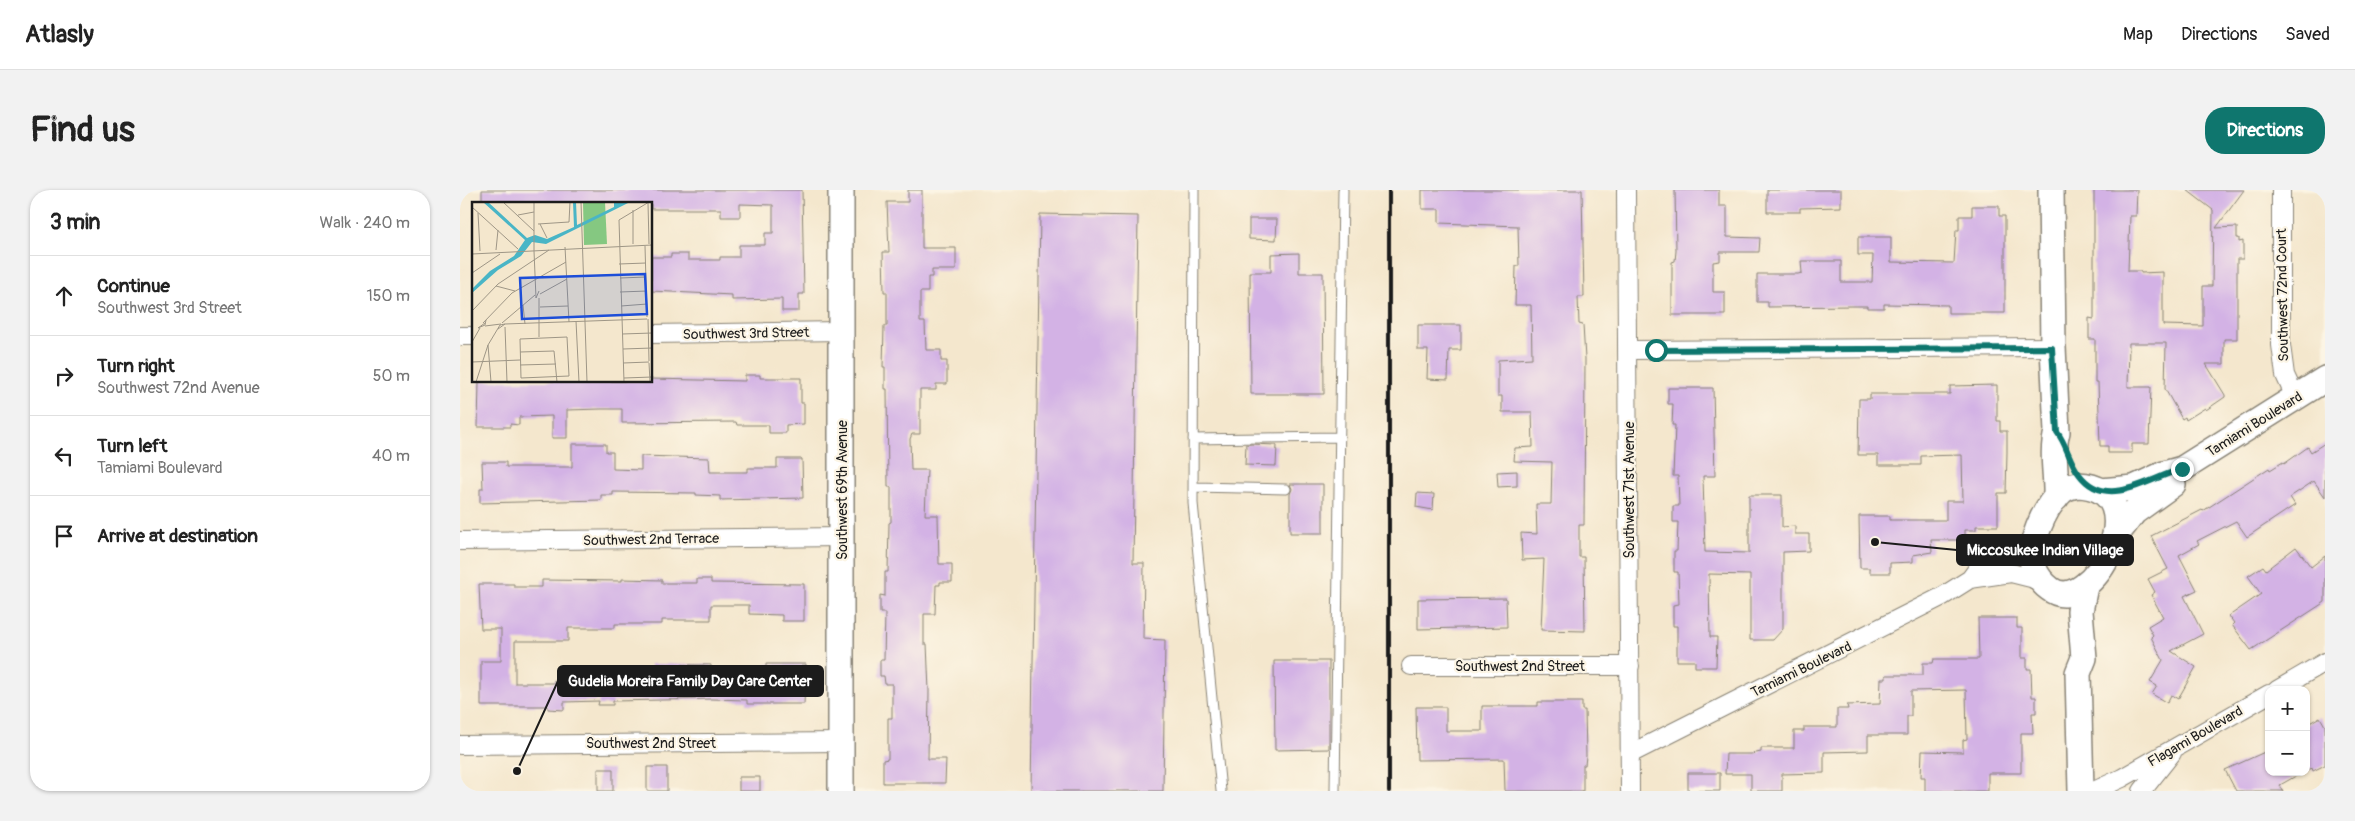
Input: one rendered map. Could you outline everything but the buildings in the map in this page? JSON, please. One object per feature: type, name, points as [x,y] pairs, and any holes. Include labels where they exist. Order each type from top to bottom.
[{"type":"street","name":"Southwest 69th Avenue","points":[[841,190],[841,791]]},
{"type":"street","name":"Southwest 71st Avenue","points":[[1626,190],[1629,350],[1630,791]]},
{"type":"street","points":[[2051,190],[2052,348],[2057,432],[2053,445],[2057,482],[2056,498]]},
{"type":"street","name":"Southwest 72nd Court","points":[[2281,190],[2281,345],[2285,375],[2296,398]]},
{"type":"street","name":"Southwest 3rd Street","points":[[652,334],[842,331]]},
{"type":"street","points":[[1629,350],[2052,348]]},
{"type":"street","name":"Tamiami Boulevard","points":[[2095,488],[2134,488],[2164,474],[2182,469],[2325,379]]},
{"type":"street","points":[[2046,585],[2070,594],[2085,586],[2104,563],[2114,538],[2117,522],[2112,501],[2078,473],[2064,442],[2057,432]]},
{"type":"street","name":"Tamiami Boulevard","points":[[2114,538],[2134,512],[2175,483],[2182,469]]},
{"type":"street","points":[[2078,673],[2070,659],[2064,615],[2033,567],[2034,542],[2040,525],[2056,498],[2068,487],[2095,488]]},
{"type":"street","name":"Southwest 2nd Terrace","points":[[460,541],[842,537]]},
{"type":"street","name":"Tamiami Boulevard","points":[[1630,754],[1943,596],[1970,579],[1981,564],[2021,552],[2034,542]]},
{"type":"street","name":"Tamiami Boulevard","points":[[1970,579],[2012,573],[2046,585]]},
{"type":"street","points":[[2081,791],[2078,673],[2084,658],[2080,612],[2085,586]]},
{"type":"street","points":[[2283,686],[2325,662]]},
{"type":"street","name":"Southwest 2nd Street","points":[[1411,666],[1630,666]]},
{"type":"street","name":"Flagami Boulevard","points":[[2094,791],[2122,778],[2265,696]]},
{"type":"street","name":"Southwest 2nd Street","points":[[460,745],[841,742]]},
{"type":"street","points":[[2142,791],[2175,748]]},
{"type":"lane","points":[[1194,190],[1193,487],[1221,791]]},
{"type":"lane","points":[[1335,791],[1343,190]]},
{"type":"lane","points":[[1193,439],[1339,437]]},
{"type":"lane","points":[[1193,487],[1286,489]]},
{"type":"railway","points":[[1389,190],[1389,791]]},
{"type":"place","name":"Miccosukee Indian Village","points":[[1875,542]]},
{"type":"place","name":"Gudelia Moreira Family Day Care Center","points":[[517,771]]},
{"type":"route","points":[[1656,350],[2052,348],[2057,432],[2064,442],[2070,459],[2078,473],[2089,486],[2101,490],[2124,490],[2144,485],[2164,474],[2182,469]]}]
